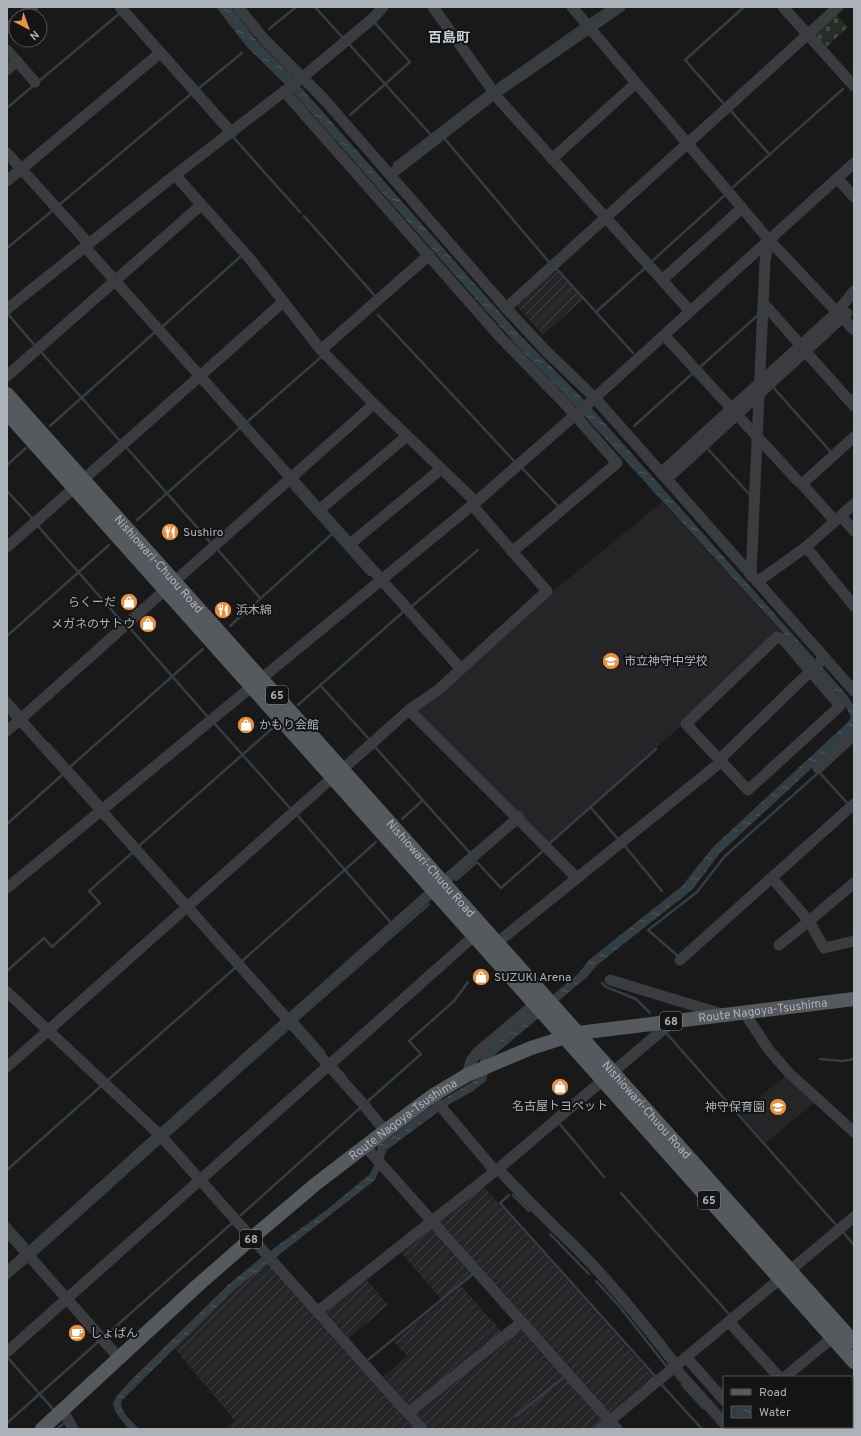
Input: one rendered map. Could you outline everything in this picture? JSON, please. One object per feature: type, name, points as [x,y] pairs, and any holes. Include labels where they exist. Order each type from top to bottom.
[{"type":"main road","name":"Nishiowari-Chuou Road","points":[[7,394],[79,483],[170,586],[439,886],[498,942],[564,1037],[608,1076]]},
{"type":"main road","name":"Nishiowari-Chuou Road","points":[[7,414],[79,483]]},
{"type":"main road","name":"Nishiowari-Chuou Road","points":[[439,886],[474,936],[543,1006],[578,1033],[608,1076],[785,1275],[854,1342]]},
{"type":"main road","name":"Route Nagoya-Tsushima","points":[[42,1429],[196,1286],[253,1237],[385,1131],[437,1102],[472,1073],[531,1048],[578,1033],[854,999]]},
{"type":"main road","name":"Nishiowari-Chuou Road","points":[[785,1275],[832,1338],[854,1362]]},
{"type":"street","points":[[120,7],[231,132]]},
{"type":"street","points":[[238,7],[263,38],[390,175],[506,308],[664,476],[823,659],[854,691]]},
{"type":"street","points":[[7,309],[175,175],[301,78],[372,19],[383,7]]},
{"type":"street","points":[[433,7],[494,94],[690,311]]},
{"type":"street","points":[[572,7],[769,240],[854,330]]},
{"type":"street","points":[[390,175],[494,94],[620,7]]},
{"type":"street","points":[[783,7],[805,36],[854,86]]},
{"type":"street","points":[[506,308],[838,7]]},
{"type":"street","points":[[7,50],[35,82]]},
{"type":"street","points":[[7,181],[160,53]]},
{"type":"street","points":[[7,70],[17,62]]},
{"type":"street","points":[[552,159],[636,83]]},
{"type":"street","points":[[286,90],[352,169],[501,338],[577,414],[617,463],[512,552]]},
{"type":"street","points":[[7,153],[115,281],[461,669]]},
{"type":"street","points":[[7,888],[474,503],[593,400],[854,163]]},
{"type":"street","points":[[7,1067],[409,710],[438,690],[547,592],[512,552],[474,503],[321,350],[250,260],[175,175]]},
{"type":"street","points":[[837,178],[854,197]]},
{"type":"street","points":[[7,376],[202,205]]},
{"type":"street","points":[[662,280],[742,208]]},
{"type":"street","points":[[754,579],[765,261],[769,240]]},
{"type":"street","points":[[321,350],[429,255]]},
{"type":"street","points":[[840,315],[854,292]]},
{"type":"street","points":[[7,547],[283,302]]},
{"type":"street","points":[[764,304],[854,406]]},
{"type":"street","points":[[664,476],[840,315],[854,304]]},
{"type":"street","points":[[664,335],[796,479],[854,532]]},
{"type":"street","points":[[7,731],[374,404]]},
{"type":"street","points":[[319,510],[407,436]]},
{"type":"street","points":[[802,484],[854,437]]},
{"type":"street","points":[[350,544],[441,469]]},
{"type":"street","points":[[754,579],[806,547],[854,504]]},
{"type":"street","points":[[806,547],[854,606]]},
{"type":"street","points":[[777,637],[783,639],[840,706],[748,790],[721,760],[686,724],[777,637]]},
{"type":"street","points":[[498,942],[721,760],[810,670],[823,659]]},
{"type":"street","points":[[7,705],[385,1131]]},
{"type":"street","points":[[409,710],[519,818],[577,878]]},
{"type":"street","points":[[818,768],[854,735]]},
{"type":"street","points":[[680,960],[854,804]]},
{"type":"street","points":[[7,1272],[439,886],[519,818]]},
{"type":"street","points":[[772,878],[809,921],[824,948],[854,941]]},
{"type":"street","points":[[779,945],[854,883]]},
{"type":"street","points":[[7,1352],[474,936]]},
{"type":"street","points":[[610,980],[723,1014]]},
{"type":"street","points":[[7,992],[160,1135],[270,1256],[422,1429]]},
{"type":"street","points":[[472,1073],[471,1060],[478,1052],[543,1006]]},
{"type":"street","points":[[744,1012],[769,1050],[789,1073],[852,1127]]},
{"type":"street","points":[[318,1311],[496,1170],[673,1021]]},
{"type":"street","points":[[437,1102],[496,1170],[562,1234],[624,1301],[675,1366],[723,1422]]},
{"type":"street","points":[[366,1146],[614,1425]]},
{"type":"street","points":[[600,1429],[614,1425],[675,1366],[854,1218]]},
{"type":"street","points":[[7,1231],[120,1358]]},
{"type":"street","points":[[408,1413],[522,1322]]},
{"type":"street","points":[[729,1322],[777,1376]]},
{"type":"street","points":[[786,1376],[832,1338]]},
{"type":"street","points":[[686,1357],[723,1399]]},
{"type":"street","points":[[63,1411],[73,1429]]},
{"type":"shaded area","points":[[555,268],[583,299],[543,335],[515,304]]},
{"type":"shaded area","name":"市立神守中学校","points":[[662,502],[780,630],[682,725],[549,844],[418,712],[418,707],[552,592]]},
{"type":"shaded area","name":"神守保育園","points":[[787,1075],[816,1101],[766,1143],[739,1113]]},
{"type":"shaded area","points":[[482,1185],[655,1379],[613,1413],[608,1413],[439,1223],[439,1218]]},
{"type":"shaded area","points":[[428,1228],[433,1229],[474,1273],[441,1299],[400,1251]]},
{"type":"shaded area","points":[[269,1262],[416,1429],[226,1429],[235,1421],[174,1348],[235,1289]]},
{"type":"shaded area","points":[[366,1279],[388,1305],[349,1338],[327,1314],[327,1310]]},
{"type":"shaded area","points":[[461,1286],[502,1332],[414,1404],[408,1405],[383,1377],[407,1356],[394,1342]]},
{"type":"shaded area","points":[[523,1328],[603,1422],[594,1429],[429,1429],[414,1412]]},
{"type":"green space","points":[[835,14],[848,27],[825,48],[814,34]]},
{"type":"water","points":[[216,7],[231,7],[258,42],[295,78],[299,85],[520,335],[586,402],[846,694],[854,706],[854,729],[720,853],[692,890],[597,965],[587,977],[491,1058],[486,1081],[473,1091],[446,1106],[387,1150],[375,1180],[235,1289],[122,1400],[121,1404],[124,1412],[139,1429],[129,1429],[116,1413],[113,1404],[116,1397],[131,1380],[229,1284],[262,1257],[329,1208],[370,1174],[374,1166],[378,1145],[427,1109],[478,1078],[481,1054],[578,974],[589,960],[682,886],[713,847],[848,722],[851,717],[846,707],[787,637],[578,409],[520,349],[292,91],[247,47]]},
{"type":"waterway","points":[[269,29],[296,7]]},
{"type":"waterway","points":[[315,7],[343,38]]},
{"type":"waterway","points":[[589,20],[609,7]]},
{"type":"waterway","points":[[724,104],[685,60],[744,7]]},
{"type":"waterway","points":[[38,82],[120,13]]},
{"type":"waterway","points":[[350,115],[410,62],[374,22]]},
{"type":"waterway","points":[[497,85],[582,25]]},
{"type":"waterway","points":[[349,44],[431,135]]},
{"type":"waterway","points":[[198,89],[242,53]]},
{"type":"waterway","points":[[7,108],[34,85]]},
{"type":"waterway","points":[[733,187],[843,89]]},
{"type":"waterway","points":[[394,164],[487,92]]},
{"type":"waterway","points":[[59,205],[191,94]]},
{"type":"waterway","points":[[730,110],[770,155]]},
{"type":"waterway","points":[[235,135],[233,137],[300,212]]},
{"type":"waterway","points":[[444,138],[549,262]]},
{"type":"waterway","points":[[651,262],[724,196]]},
{"type":"waterway","points":[[7,248],[52,211]]},
{"type":"waterway","points":[[304,216],[376,297]]},
{"type":"waterway","points":[[162,327],[241,256]]},
{"type":"waterway","points":[[556,268],[633,353]]},
{"type":"waterway","points":[[596,312],[645,268]]},
{"type":"waterway","points":[[9,313],[8,314],[36,347]]},
{"type":"waterway","points":[[378,315],[515,462]]},
{"type":"waterway","points":[[699,368],[758,315]]},
{"type":"waterway","points":[[50,426],[155,332]]},
{"type":"waterway","points":[[41,352],[120,441]]},
{"type":"waterway","points":[[248,421],[320,358]]},
{"type":"waterway","points":[[634,426],[693,373]]},
{"type":"waterway","points":[[772,386],[830,451]]},
{"type":"waterway","points":[[137,520],[240,428]]},
{"type":"waterway","points":[[126,447],[211,543]]},
{"type":"waterway","points":[[706,447],[751,496]]},
{"type":"waterway","points":[[7,465],[26,448]]},
{"type":"waterway","points":[[523,469],[559,507]]},
{"type":"waterway","points":[[291,487],[369,575]]},
{"type":"waterway","points":[[7,491],[33,519]]},
{"type":"waterway","points":[[37,525],[123,623]]},
{"type":"waterway","points":[[230,626],[332,534]]},
{"type":"waterway","points":[[7,636],[109,545]]},
{"type":"waterway","points":[[218,550],[260,598]]},
{"type":"waterway","points":[[411,607],[478,550]]},
{"type":"waterway","points":[[298,705],[403,612],[402,610]]},
{"type":"waterway","points":[[129,627],[207,716]]},
{"type":"waterway","points":[[70,767],[203,649]]},
{"type":"waterway","points":[[320,685],[369,739]]},
{"type":"waterway","points":[[7,697],[20,711]]},
{"type":"waterway","points":[[215,724],[290,808]]},
{"type":"waterway","points":[[139,846],[275,726]]},
{"type":"waterway","points":[[48,743],[101,802]]},
{"type":"waterway","points":[[375,747],[471,854]]},
{"type":"waterway","points":[[550,843],[656,749]]},
{"type":"waterway","points":[[679,957],[648,930],[697,892],[725,856],[819,772],[849,805]]},
{"type":"waterway","points":[[7,824],[62,775]]},
{"type":"waterway","points":[[402,819],[423,800]]},
{"type":"waterway","points":[[591,808],[618,839]]},
{"type":"waterway","points":[[297,815],[392,924]]},
{"type":"waterway","points":[[242,961],[376,842]]},
{"type":"waterway","points":[[624,845],[662,891]]},
{"type":"waterway","points":[[456,880],[477,862],[501,888],[544,850]]},
{"type":"waterway","points":[[7,971],[44,938],[52,947],[100,903],[89,891],[132,853]]},
{"type":"waterway","points":[[295,1022],[429,904]]},
{"type":"waterway","points":[[108,1080],[235,968]]},
{"type":"waterway","points":[[367,1102],[421,1054],[409,1041],[454,1001],[468,982]]},
{"type":"waterway","points":[[602,983],[606,987],[636,999],[650,1013]]},
{"type":"waterway","points":[[296,1020],[324,1052]]},
{"type":"waterway","points":[[168,1136],[289,1028]]},
{"type":"waterway","points":[[667,1034],[836,1225]]},
{"type":"waterway","points":[[820,1059],[842,1061],[854,1059]]},
{"type":"waterway","points":[[336,1066],[345,1076]]},
{"type":"waterway","points":[[7,1170],[100,1087]]},
{"type":"waterway","points":[[241,1215],[360,1108]]},
{"type":"waterway","points":[[559,1123],[604,1177]]},
{"type":"waterway","points":[[34,1256],[160,1143]]},
{"type":"waterway","points":[[621,1193],[729,1314]]},
{"type":"waterway","points":[[509,1195],[500,1203],[655,1376]]},
{"type":"waterway","points":[[513,1195],[529,1211]]},
{"type":"waterway","points":[[7,1222],[29,1247]]},
{"type":"waterway","points":[[105,1336],[231,1224]]},
{"type":"waterway","points":[[843,1232],[854,1245]]},
{"type":"waterway","points":[[550,1234],[589,1274]]},
{"type":"waterway","points":[[7,1279],[29,1260]]},
{"type":"waterway","points":[[369,1359],[473,1274]]},
{"type":"waterway","points":[[596,1281],[619,1306],[667,1367]]},
{"type":"waterway","points":[[7,1423],[99,1341]]},
{"type":"waterway","points":[[7,1357],[53,1409]]},
{"type":"waterway","points":[[516,1416],[564,1377]]},
{"type":"waterway","points":[[661,1384],[702,1429]]},
{"type":"waterway","points":[[682,1385],[703,1408]]},
{"type":"waterway","points":[[57,1429],[64,1423]]},
{"type":"place","name":"Sushiro","points":[[170,532]]},
{"type":"place","name":"らくーだ","points":[[129,602]]},
{"type":"place","name":"浜木綿","points":[[223,610]]},
{"type":"place","name":"メガネのサトウ","points":[[148,624]]},
{"type":"place","name":"市立神守中学校","points":[[611,661]]},
{"type":"place","name":"かもり会館","points":[[246,725]]},
{"type":"place","name":"SUZUKI Arena","points":[[481,977]]},
{"type":"place","name":"名古屋トヨペット","points":[[560,1087]]},
{"type":"place","name":"神守保育園","points":[[778,1107]]},
{"type":"place","name":"しょぱん","points":[[77,1333]]},
{"type":"district","name":"百島町","points":[[449,37]]}]
